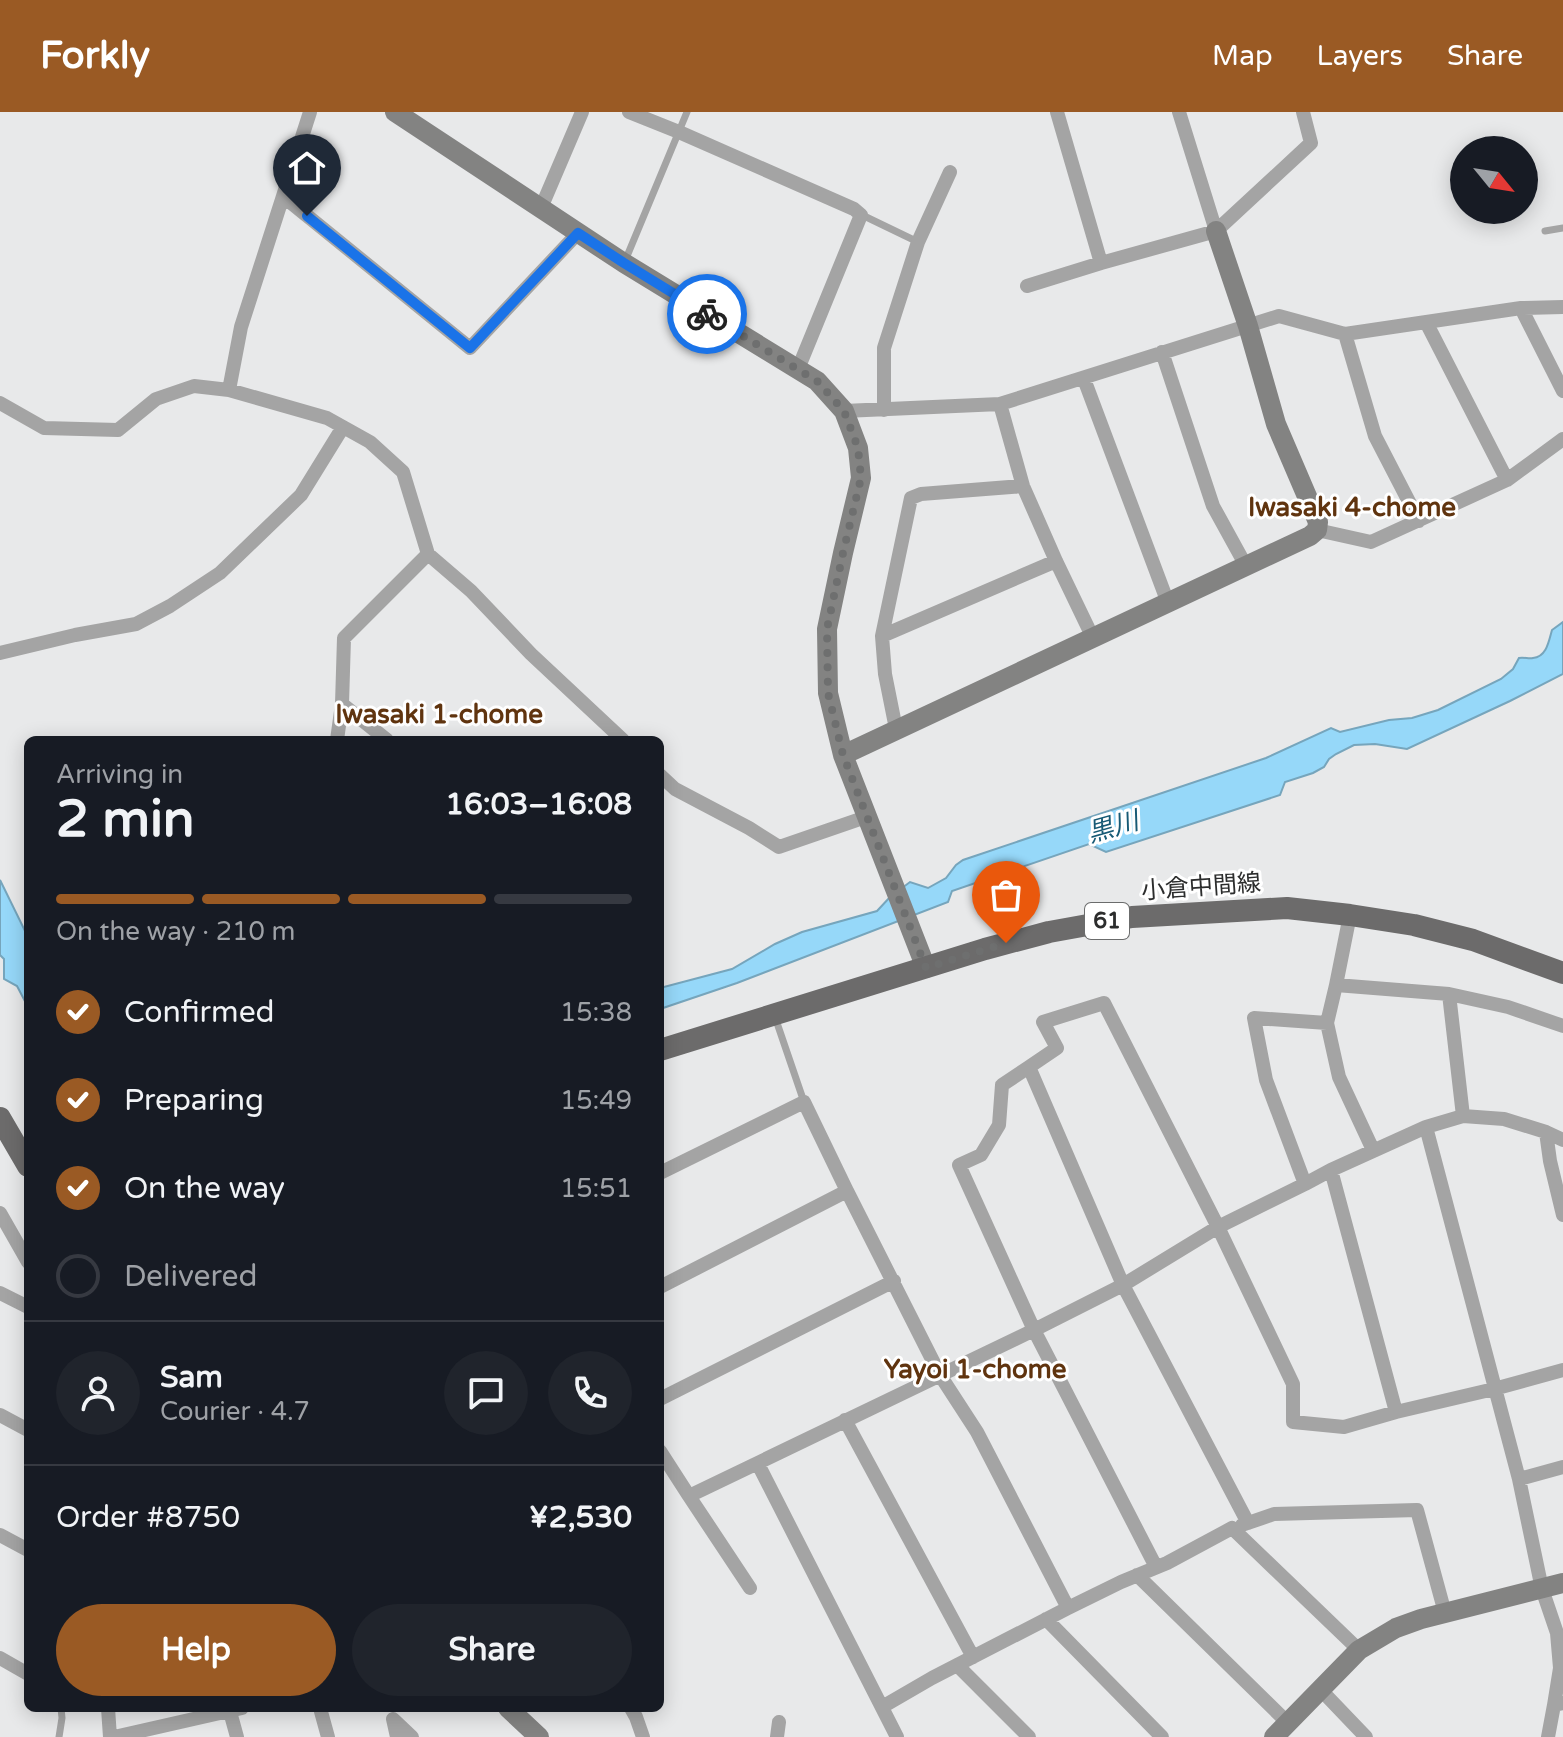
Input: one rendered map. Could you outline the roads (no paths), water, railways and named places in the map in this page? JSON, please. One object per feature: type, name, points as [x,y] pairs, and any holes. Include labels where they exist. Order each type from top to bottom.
[{"type":"main road","name":"小倉中間線","points":[[664,1049],[985,949],[1049,932],[1132,917],[1287,908],[1350,915],[1414,925],[1473,940],[1563,973]]},
{"type":"main road","points":[[0,1118],[24,1159]]},
{"type":"street","points":[[229,390],[241,327],[310,112]]},
{"type":"street","points":[[395,112],[624,263],[817,381],[844,411],[858,448],[861,478],[827,629],[828,693],[843,755],[926,968]]},
{"type":"street","points":[[541,208],[582,112]]},
{"type":"street","points":[[629,112],[854,209],[861,215],[798,369]]},
{"type":"street","points":[[1057,112],[1101,263]]},
{"type":"street","points":[[843,755],[1310,536],[1317,530],[1318,522],[1276,424],[1179,112]]},
{"type":"street","points":[[1027,286],[1216,231],[1311,143],[1303,112]]},
{"type":"street","points":[[884,410],[884,348],[918,242],[950,172]]},
{"type":"street","points":[[284,197],[470,348],[578,233]]},
{"type":"street","points":[[844,411],[1000,404],[1279,316],[1345,334],[1521,308],[1563,307]]},
{"type":"street","points":[[1521,308],[1563,391]]},
{"type":"street","points":[[1426,322],[1507,480]]},
{"type":"street","points":[[1345,334],[1375,436],[1419,521]]},
{"type":"street","points":[[1162,352],[1213,506],[1246,566]]},
{"type":"street","points":[[1084,379],[1168,603]]},
{"type":"street","points":[[0,403],[44,428],[118,430],[156,399],[194,386],[229,390],[327,418],[370,442],[403,472],[428,554],[471,591],[531,654],[619,736]]},
{"type":"street","points":[[1000,404],[1023,486],[1093,638]]},
{"type":"street","points":[[0,653],[136,624],[170,606],[220,573],[301,495],[343,427]]},
{"type":"street","points":[[1317,530],[1371,542],[1507,480],[1563,439]]},
{"type":"street","points":[[896,729],[885,674],[882,636],[911,498],[921,494],[1023,486]]},
{"type":"street","points":[[338,736],[344,638],[428,554]]},
{"type":"street","points":[[882,636],[1056,561]]},
{"type":"street","points":[[342,704],[382,736]]},
{"type":"street","points":[[664,779],[675,789],[779,847],[866,817]]},
{"type":"street","points":[[1350,915],[1327,1023],[1339,1077],[1373,1150]]},
{"type":"street","points":[[1336,985],[1449,994],[1508,1007],[1563,1026]]},
{"type":"street","points":[[1449,994],[1463,1116]]},
{"type":"street","points":[[1156,1567],[1034,1330],[959,1165],[981,1155],[999,1125],[1002,1085],[1057,1048],[1043,1022],[1104,1003],[1218,1227],[1293,1384],[1293,1422],[1344,1427],[1563,1370]]},
{"type":"street","points":[[1305,1184],[1266,1080],[1254,1018],[1327,1023]]},
{"type":"street","points":[[1029,1067],[1123,1285],[1248,1523]]},
{"type":"street","points":[[664,1171],[804,1102],[940,1375],[977,1432],[1068,1608]]},
{"type":"street","points":[[689,1496],[1034,1330],[1123,1285],[1218,1227],[1331,1170],[1426,1127],[1463,1116],[1504,1119],[1563,1140]]},
{"type":"street","points":[[1426,1127],[1519,1479],[1542,1589],[1557,1633],[1560,1668],[1558,1704],[1548,1737]]},
{"type":"street","points":[[1546,1132],[1563,1215]]},
{"type":"street","points":[[1331,1170],[1396,1412]]},
{"type":"street","points":[[664,1285],[847,1191]]},
{"type":"street","points":[[0,1213],[24,1255]]},
{"type":"street","points":[[664,1397],[894,1281]]},
{"type":"street","points":[[0,1293],[24,1305]]},
{"type":"street","points":[[0,1415],[24,1428]]},
{"type":"street","points":[[845,1420],[973,1657]]},
{"type":"street","points":[[664,1457],[750,1588]]},
{"type":"street","points":[[758,1464],[897,1737]]},
{"type":"street","points":[[1519,1479],[1563,1467]]},
{"type":"street","points":[[882,1707],[1068,1608],[1232,1528],[1274,1514],[1417,1510],[1445,1613]]},
{"type":"street","points":[[1232,1528],[1359,1650]]},
{"type":"street","points":[[0,1535],[24,1548]]},
{"type":"street","points":[[1137,1575],[1281,1730],[1359,1650],[1396,1628],[1563,1583]]},
{"type":"street","points":[[1046,1619],[1162,1737]]},
{"type":"street","points":[[0,1658],[24,1672]]},
{"type":"street","points":[[957,1665],[1029,1737]]},
{"type":"street","points":[[1321,1690],[1366,1737]]},
{"type":"street","points":[[109,1712],[112,1737],[221,1712]]},
{"type":"street","points":[[234,1712],[237,1737]]},
{"type":"street","points":[[321,1712],[328,1737]]},
{"type":"street","points":[[512,1712],[539,1737]]},
{"type":"street","points":[[633,1712],[643,1737]]},
{"type":"street","points":[[391,1713],[397,1737]]},
{"type":"street","points":[[391,1713],[412,1737]]},
{"type":"lane","points":[[624,263],[687,112]]},
{"type":"lane","points":[[861,215],[918,242]]},
{"type":"lane","points":[[1545,231],[1563,228]]},
{"type":"lane","points":[[775,1015],[804,1102]]},
{"type":"lane","points":[[59,1737],[61,1712]]},
{"type":"water","name":"黒川","points":[[1563,622],[1563,674],[1407,749],[1375,744],[1354,745],[1336,754],[1313,773],[1285,782],[1280,795],[1106,852],[1089,844],[952,891],[948,902],[664,1008],[664,987],[732,969],[802,932],[877,911],[910,882],[928,888],[946,878],[963,860],[1266,758],[1331,728],[1340,732],[1438,710],[1501,679],[1513,669],[1519,658],[1541,655],[1552,630]]},
{"type":"water","points":[[0,880],[24,929],[24,999],[17,986],[4,979],[4,959],[0,955]]},
{"type":"district","name":"Iwasaki 4-chome","points":[[1352,507]]},
{"type":"district","name":"Iwasaki 1-chome","points":[[439,714]]},
{"type":"district","name":"Yayoi 1-chome","points":[[975,1369]]}]
